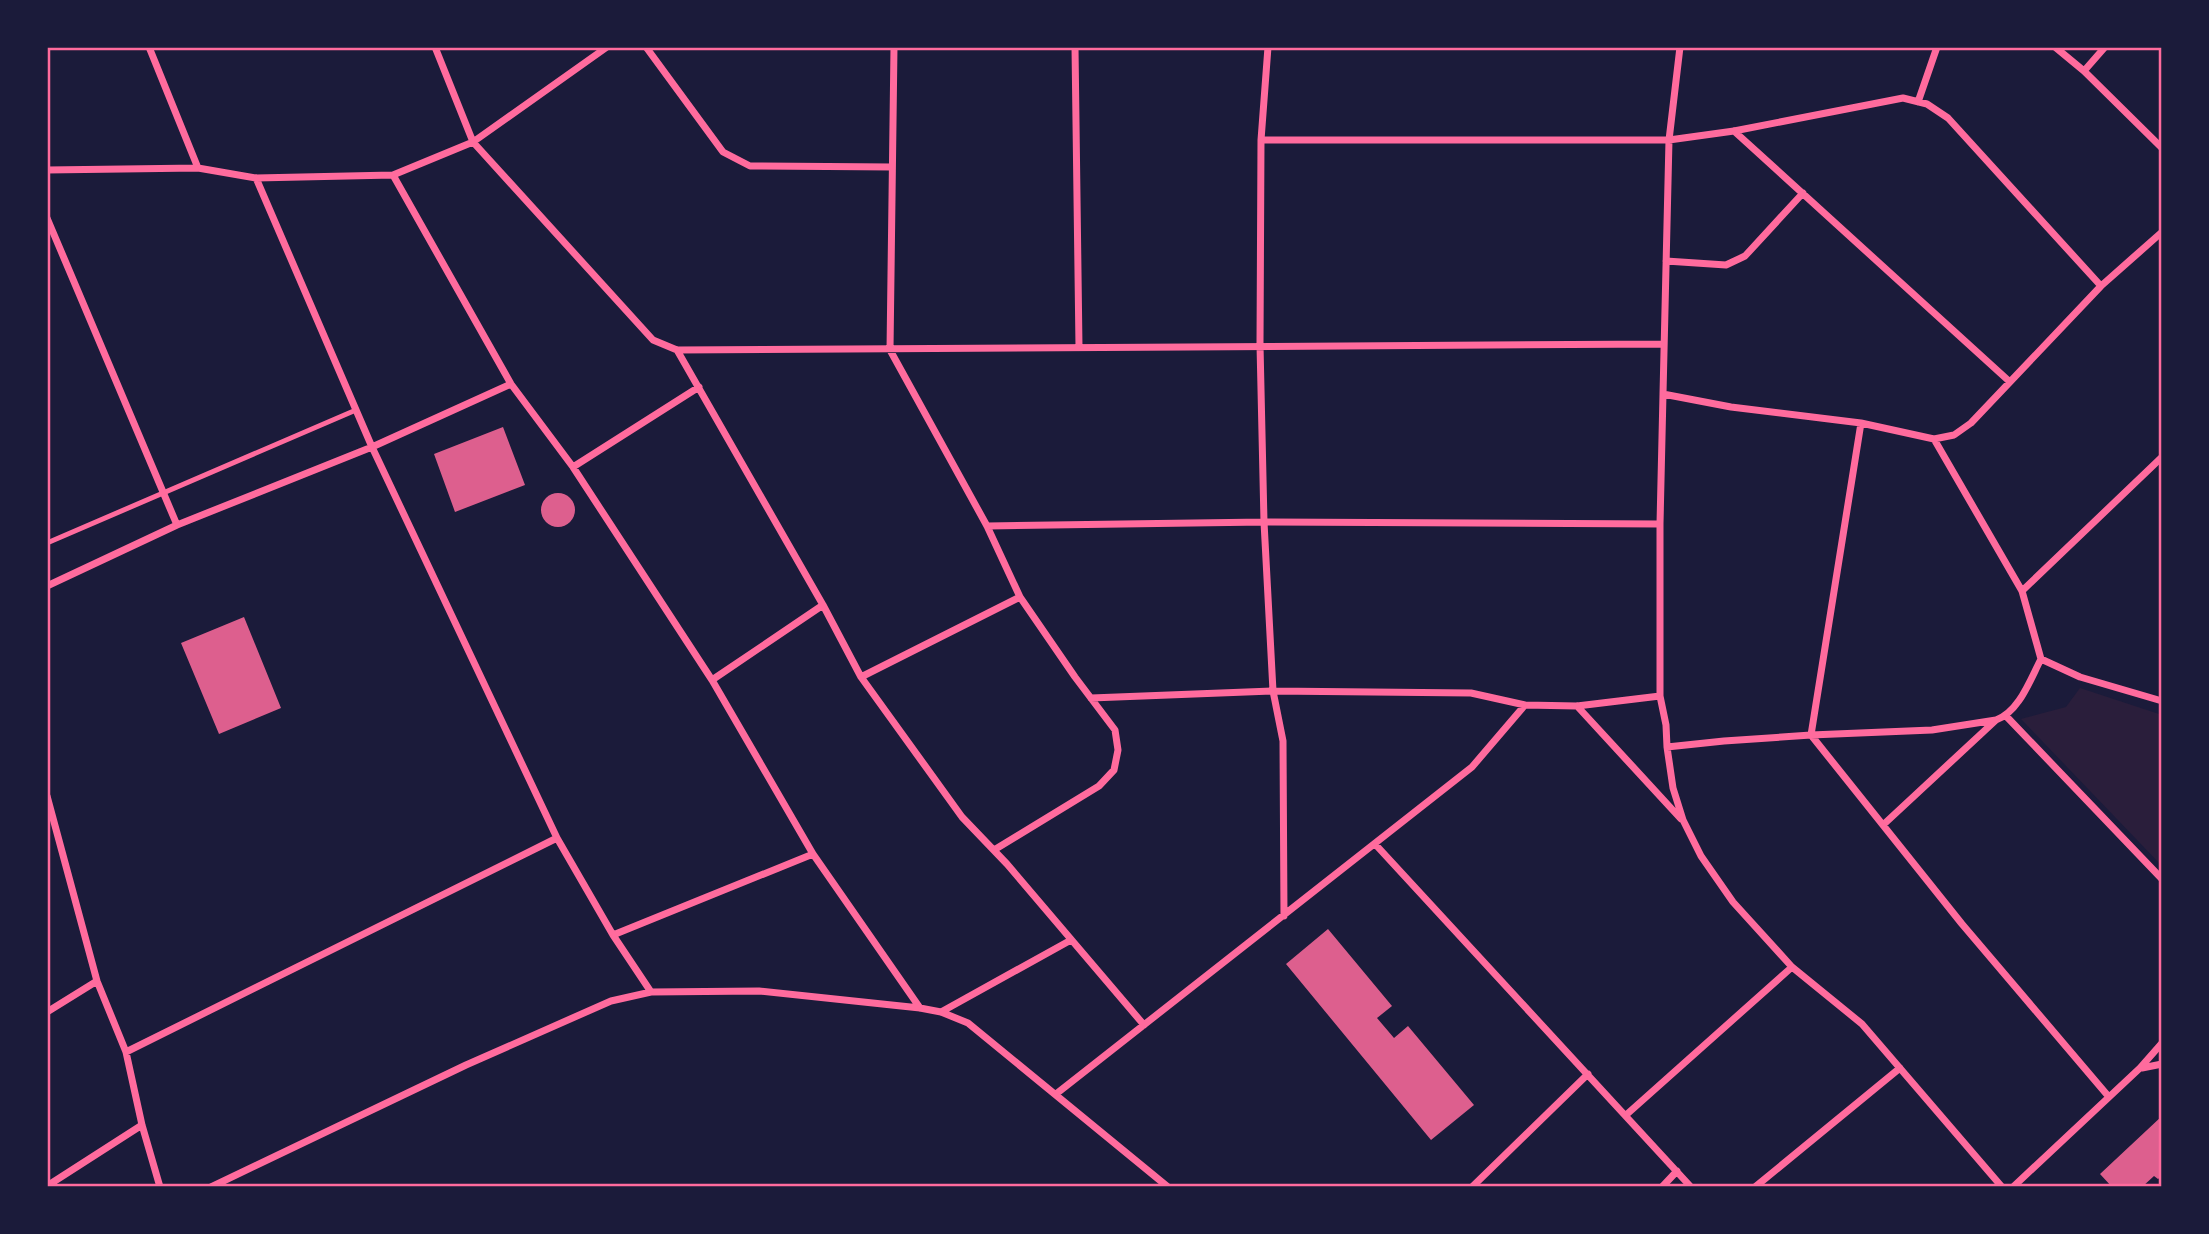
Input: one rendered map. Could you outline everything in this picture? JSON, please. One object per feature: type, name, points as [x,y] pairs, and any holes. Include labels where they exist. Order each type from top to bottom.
[{"type":"street","points":[[149,47],[198,168]]},
{"type":"street","points":[[435,47],[474,142],[653,340],[677,349],[1664,344]]},
{"type":"street","points":[[47,170],[198,168],[256,178],[393,175],[474,142],[607,47]]},
{"type":"street","points":[[646,47],[723,152],[750,166],[892,167]]},
{"type":"street","points":[[894,47],[890,350],[988,526],[1020,597],[1115,730],[1118,750],[1114,770],[1099,786],[994,850]]},
{"type":"street","points":[[1075,47],[1079,347]]},
{"type":"street","points":[[1268,47],[1261,140],[1260,345],[1273,691],[1283,741],[1284,916]]},
{"type":"street","points":[[1680,47],[1669,140],[1660,524],[1660,696],[1673,788],[1682,820],[1701,856],[1733,902],[1792,967],[1862,1024],[2001,1187]]},
{"type":"street","points":[[1918,102],[1937,47]]},
{"type":"street","points":[[2055,47],[2084,71],[2162,148]]},
{"type":"street","points":[[2084,71],[2105,47]]},
{"type":"street","points":[[1261,140],[1669,140],[1734,131],[1903,98],[1927,104],[1948,118],[2101,286]]},
{"type":"street","points":[[1734,131],[2011,382]]},
{"type":"street","points":[[393,175],[511,384],[573,467],[712,680],[813,854],[920,1008]]},
{"type":"street","points":[[256,178],[372,447],[557,838],[613,935],[651,992]]},
{"type":"street","points":[[1666,261],[1726,265],[1745,256],[1803,193]]},
{"type":"street","points":[[47,218],[177,525]]},
{"type":"street","points":[[1664,394],[1731,407],[1861,423],[1934,439],[1954,435],[1971,423],[2101,286],[2162,232]]},
{"type":"street","points":[[677,349],[861,677],[962,817],[994,850],[1144,1025]]},
{"type":"street","points":[[47,586],[177,525],[372,447],[511,384]]},
{"type":"street","points":[[573,467],[699,387]]},
{"type":"street","points":[[1861,423],[1811,735],[1962,925],[2109,1097]]},
{"type":"street","points":[[1667,747],[1811,735],[1932,730],[2006,716],[2024,692],[2040,659],[2022,591],[1934,439]]},
{"type":"street","points":[[2022,591],[2162,457]]},
{"type":"street","points":[[988,526],[1265,522],[1660,524]]},
{"type":"street","points":[[861,677],[1020,597]]},
{"type":"street","points":[[712,680],[823,605]]},
{"type":"street","points":[[2040,659],[2080,677],[2162,701]]},
{"type":"street","points":[[1091,698],[1273,691],[1471,692],[1525,705],[1577,706],[1660,696]]},
{"type":"street","points":[[1056,1094],[1472,767],[1525,705]]},
{"type":"street","points":[[1577,706],[1682,820]]},
{"type":"street","points":[[2006,716],[2162,879]]},
{"type":"street","points":[[1883,825],[1996,720]]},
{"type":"street","points":[[47,796],[97,981],[126,1052],[142,1125],[160,1187]]},
{"type":"street","points":[[126,1052],[557,838]]},
{"type":"street","points":[[1375,844],[1691,1187]]},
{"type":"street","points":[[613,935],[813,854]]},
{"type":"street","points":[[941,1012],[1071,940]]},
{"type":"street","points":[[1626,1115],[1792,967]]},
{"type":"street","points":[[47,1012],[97,981]]},
{"type":"street","points":[[211,1187],[466,1065],[611,1001],[651,992],[759,991],[920,1008],[941,1012],[968,1023],[1168,1187]]},
{"type":"street","points":[[2013,1187],[2140,1068],[2162,1043]]},
{"type":"street","points":[[2140,1068],[2162,1065]]},
{"type":"street","points":[[1755,1187],[1900,1068]]},
{"type":"street","points":[[1472,1187],[1588,1074]]},
{"type":"street","points":[[47,1186],[142,1125]]},
{"type":"street","points":[[1662,1187],[1677,1171]]},
{"type":"lane","points":[[47,543],[356,410]]},
{"type":"shaded area","points":[[2080,688],[2162,715],[2162,866],[2021,719],[2066,707]]},
{"type":"building","points":[[503,427],[525,485],[455,512],[434,454]]},
{"type":"building","points":[[558,493],[570,498],[575,510],[570,522],[558,527],[546,522],[541,510],[546,498]]},
{"type":"building","points":[[244,617],[281,708],[219,734],[181,643]]},
{"type":"building","points":[[1328,929],[1392,1006],[1377,1018],[1394,1038],[1408,1026],[1474,1105],[1431,1140],[1286,964]]},
{"type":"building","points":[[2162,1116],[2162,1176],[2158,1179],[2154,1176],[2142,1187],[2112,1187],[2100,1174]]}]
